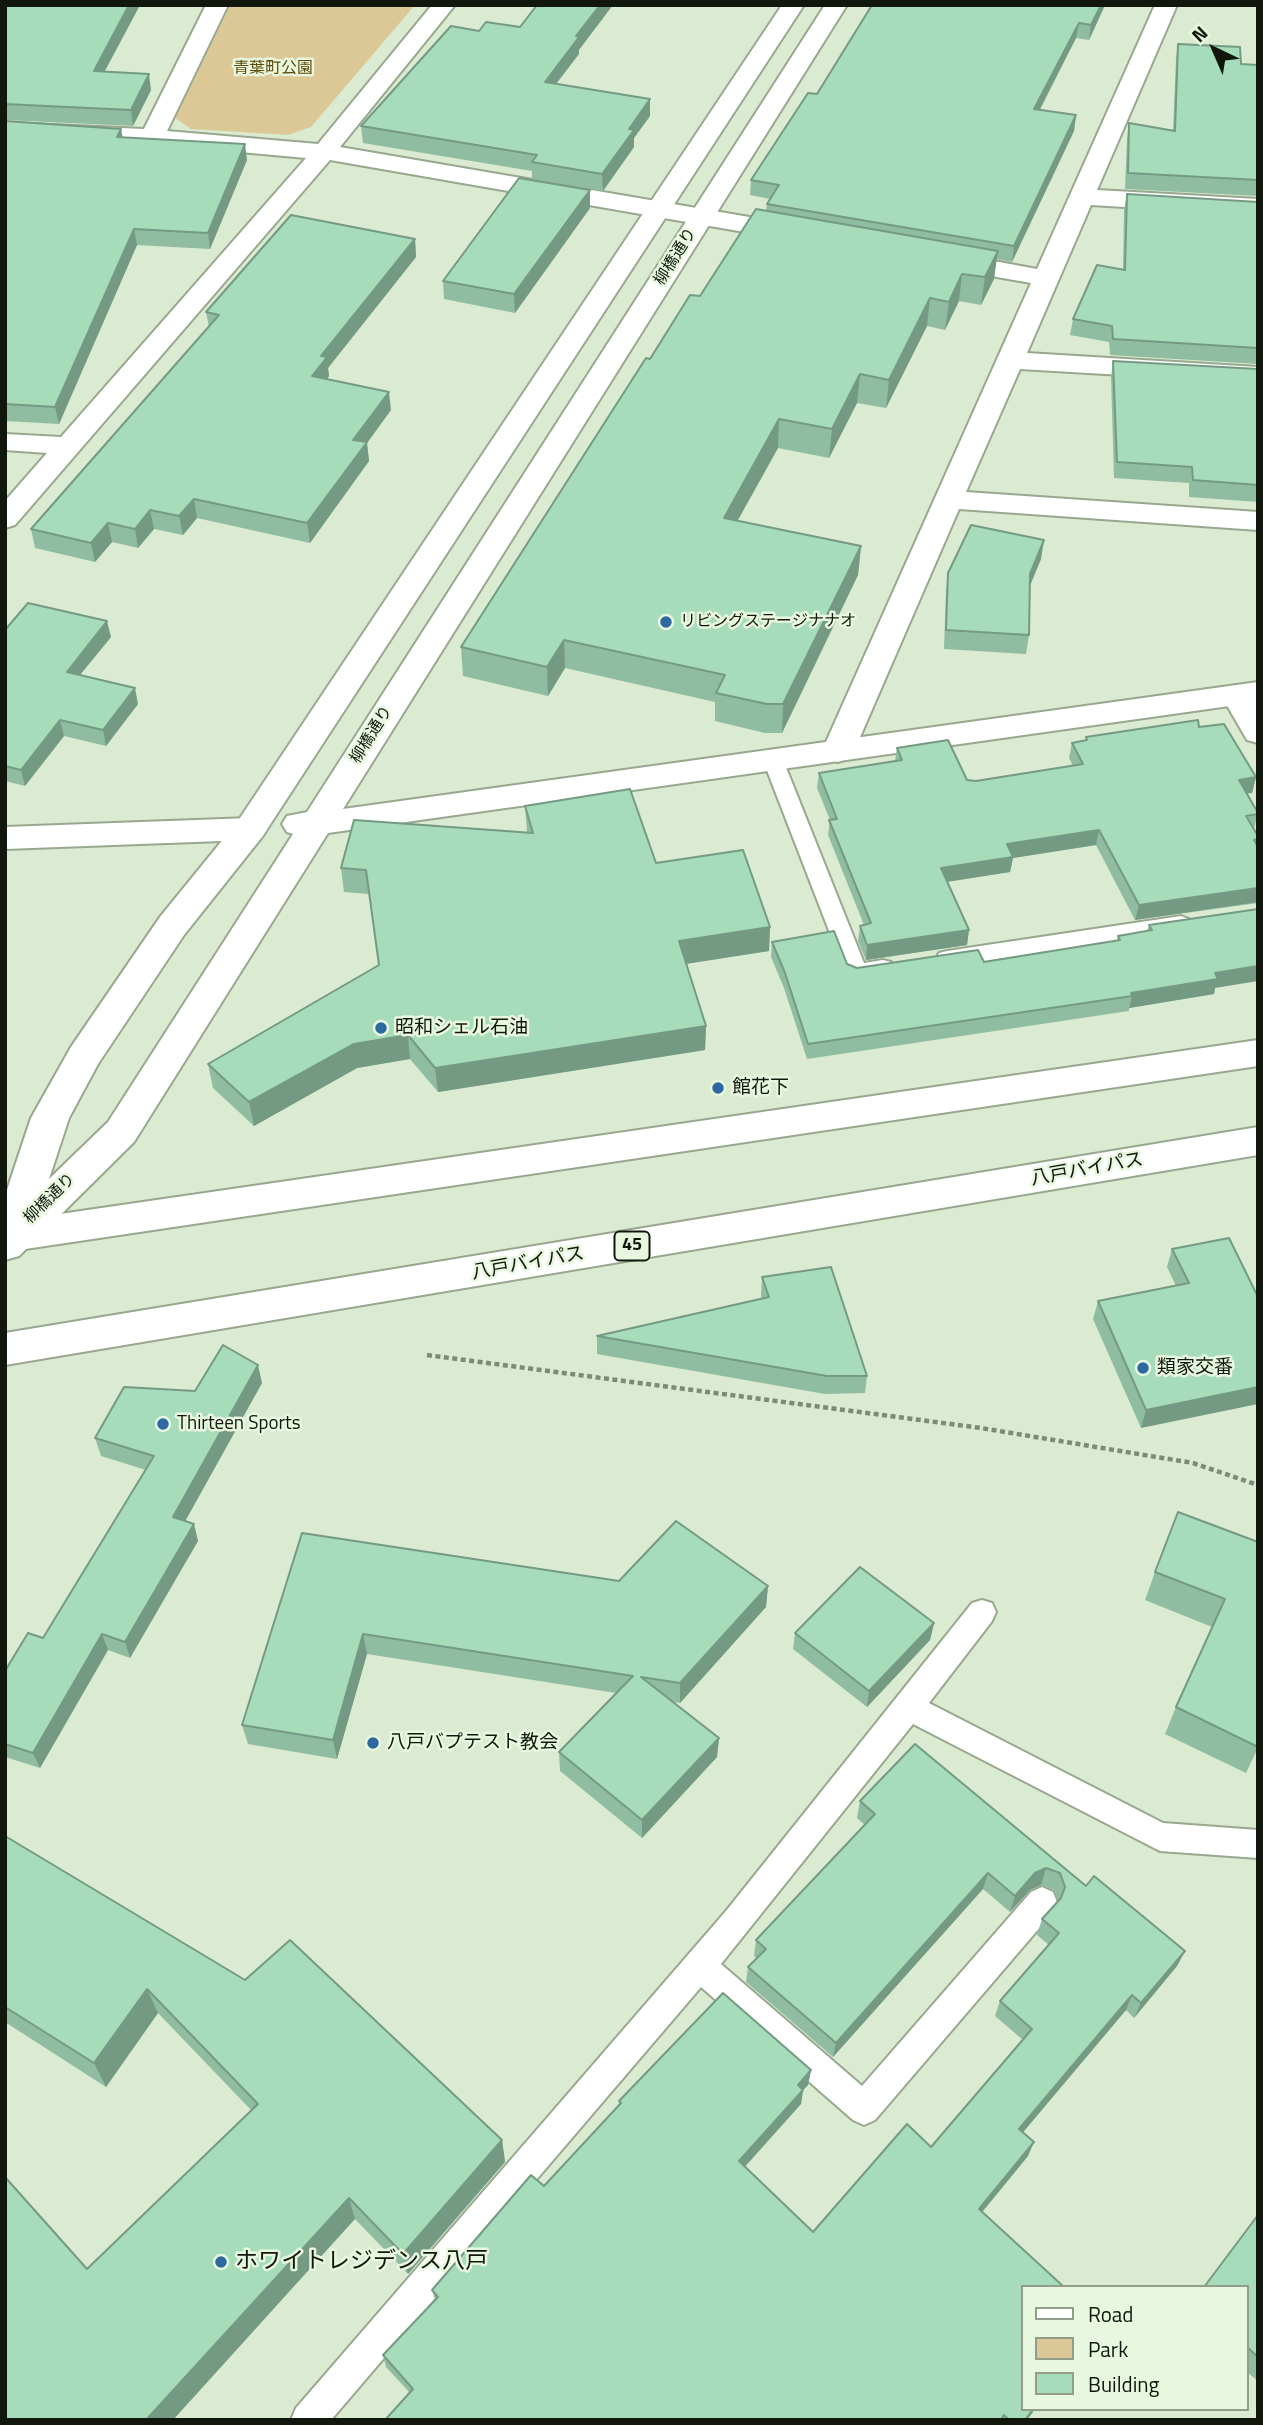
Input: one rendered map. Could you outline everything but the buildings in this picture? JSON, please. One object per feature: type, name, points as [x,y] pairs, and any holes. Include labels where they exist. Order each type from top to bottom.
[{"type":"main road","points":[[152,138],[217,5]]},
{"type":"main road","points":[[5,519],[324,152],[444,5]]},
{"type":"main road","name":"柳橋通り","points":[[7,1238],[50,1118],[83,1056],[172,926],[250,829],[793,5]]},
{"type":"main road","name":"柳橋通り","points":[[7,1238],[121,1132],[836,5]]},
{"type":"main road","points":[[838,751],[951,500],[1166,5]]},
{"type":"main road","points":[[5,130],[152,138],[324,152],[826,239]]},
{"type":"main road","points":[[1083,197],[1258,206]]},
{"type":"main road","points":[[922,256],[1046,278]]},
{"type":"main road","points":[[1012,360],[1258,375]]},
{"type":"main road","points":[[5,442],[66,446]]},
{"type":"main road","points":[[951,500],[1258,522]]},
{"type":"main road","points":[[5,838],[250,829],[316,823],[1247,694],[1258,733]]},
{"type":"main road","points":[[7,1238],[1258,1053]]},
{"type":"main road","name":"八戸バイパス","points":[[5,1349],[1258,1141]]},
{"type":"lane","points":[[773,760],[856,972],[1204,921]]},
{"type":"lane","points":[[308,2420],[701,1967],[910,1708],[982,1612]]},
{"type":"lane","points":[[910,1708],[1160,1837],[1258,1844]]},
{"type":"lane","points":[[701,1967],[864,2109],[1042,1902]]},
{"type":"path","points":[[426,1355],[981,1428],[1193,1463],[1258,1485]]},
{"type":"green space","name":"青葉町公園","points":[[230,5],[415,5],[311,127],[288,135],[191,129],[175,118]]},
{"type":"place","name":"リビングステージナナオ","points":[[666,622]]},
{"type":"place","name":"昭和シェル石油","points":[[381,1028]]},
{"type":"place","name":"館花下","points":[[718,1088]]},
{"type":"place","name":"類家交番","points":[[1143,1368]]},
{"type":"place","name":"Thirteen Sports","points":[[163,1424]]},
{"type":"place","name":"八戸バプテスト教会","points":[[373,1743]]},
{"type":"place","name":"ホワイトレジデンス八戸","points":[[221,2262]]}]
